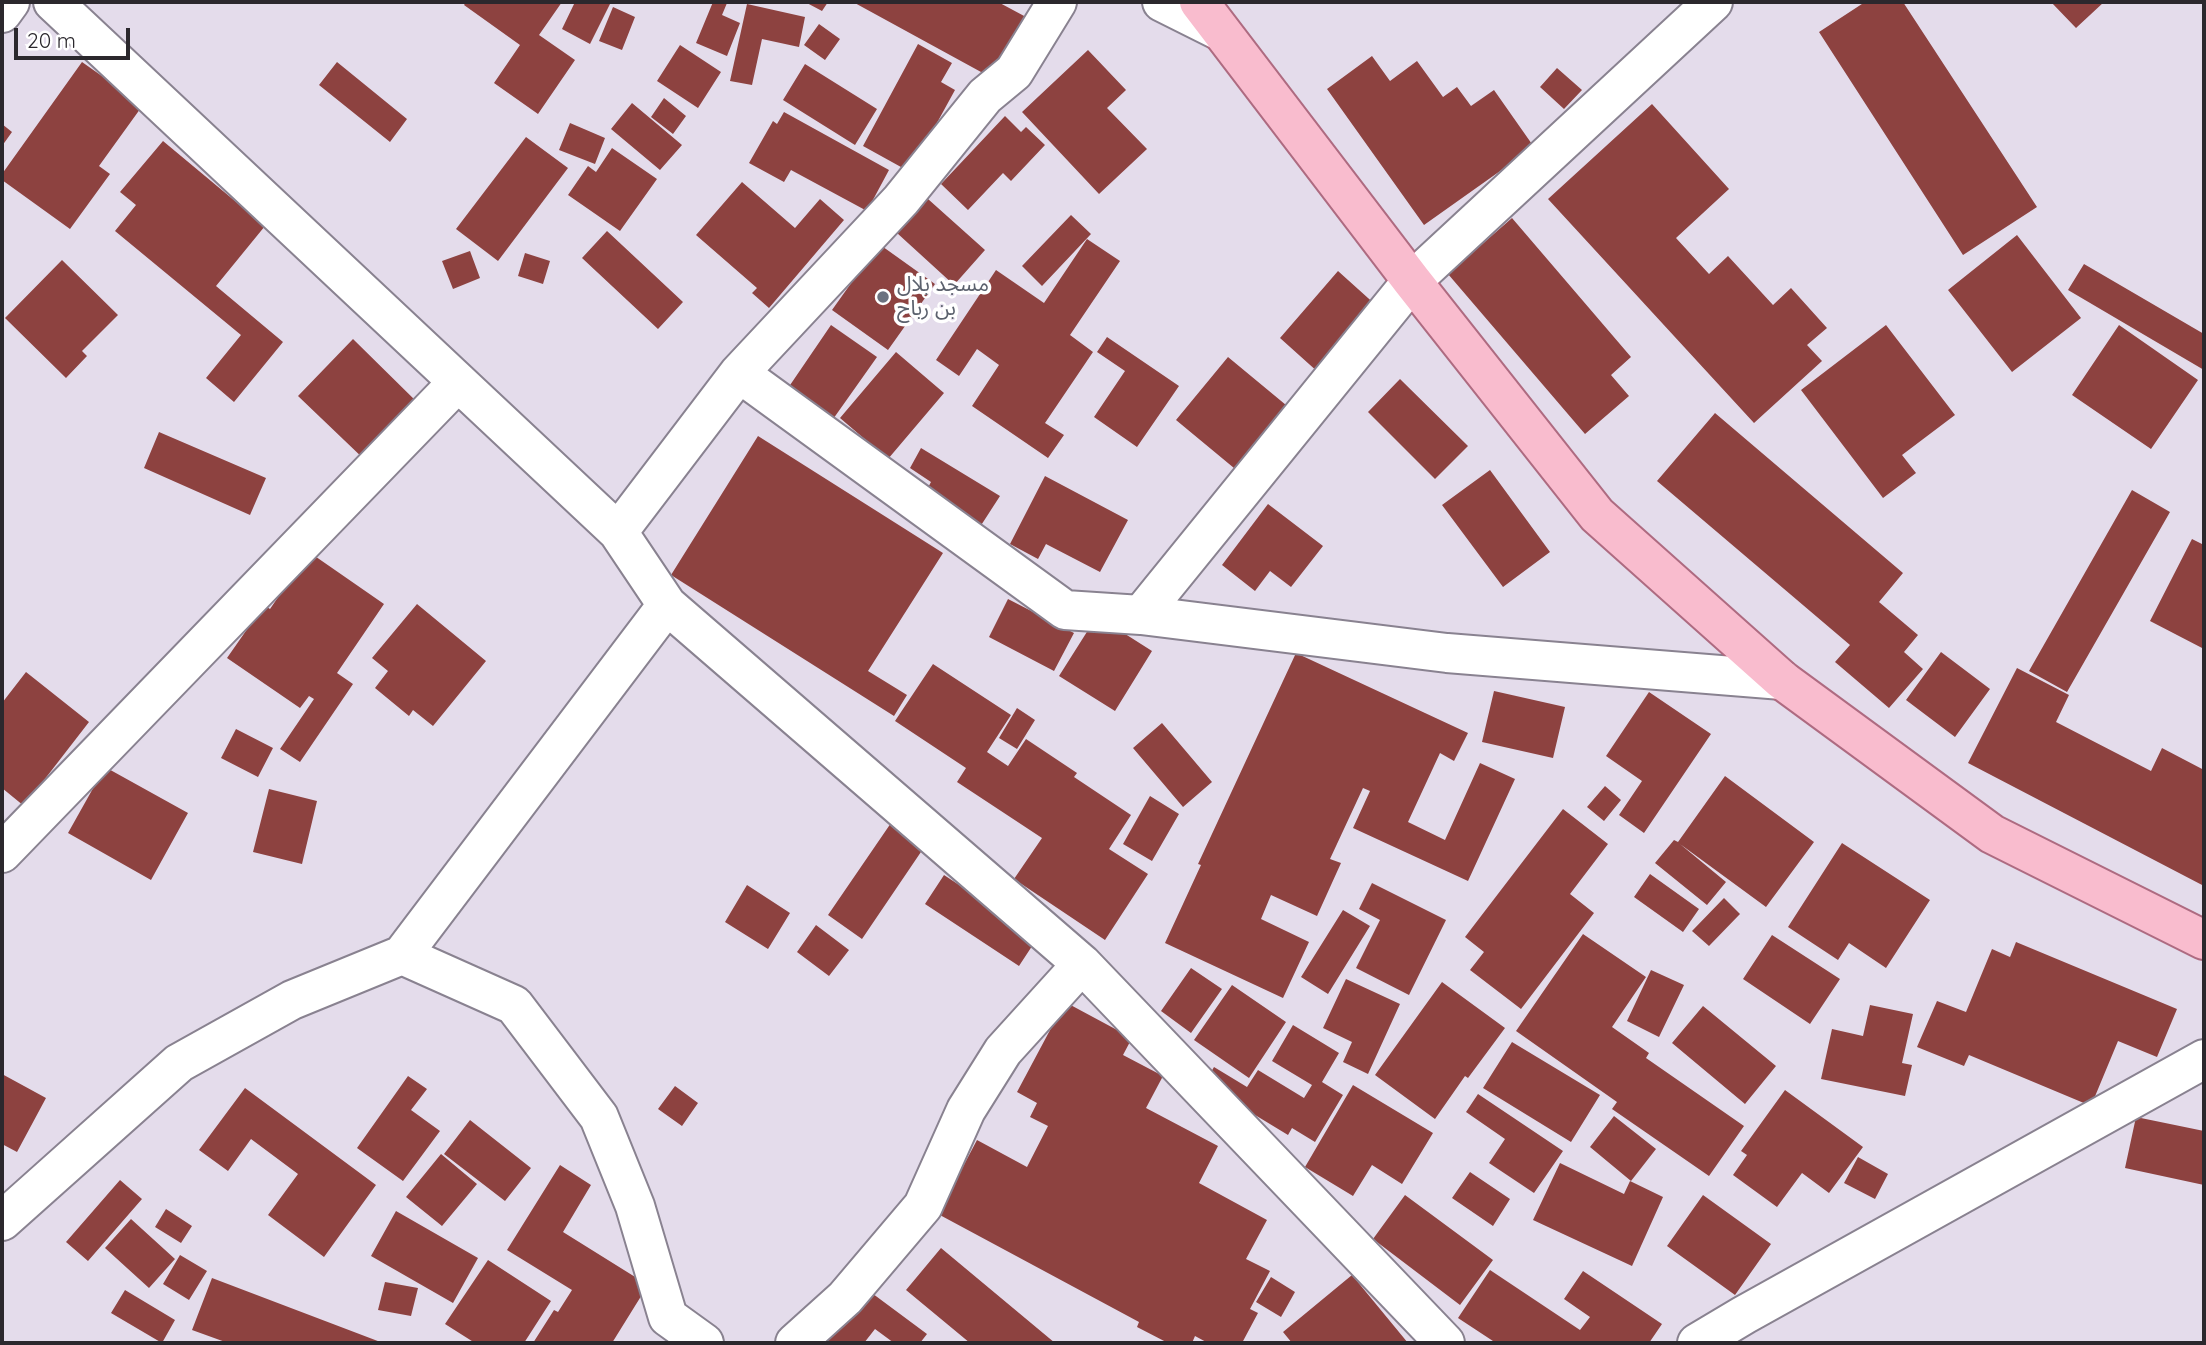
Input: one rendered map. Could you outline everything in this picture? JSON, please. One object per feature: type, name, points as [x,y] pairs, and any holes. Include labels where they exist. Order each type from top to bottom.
[{"type":"main road","points":[[1210,16],[1412,281],[1597,515],[1782,680],[1993,834],[2204,940]]},
{"type":"street","points":[[2,13],[10,2]]},
{"type":"street","points":[[53,2],[618,532],[667,605],[1082,964],[1446,1343]]},
{"type":"street","points":[[618,532],[739,373],[901,200],[985,96],[1014,72],[1057,2]]},
{"type":"street","points":[[1162,2],[1210,16]]},
{"type":"street","points":[[1141,615],[1412,281],[1713,2]]},
{"type":"street","points":[[739,373],[1065,610],[1141,615],[1447,653],[1782,680]]},
{"type":"street","points":[[2,853],[458,382]]},
{"type":"street","points":[[2,1221],[179,1063],[292,1000],[402,954],[667,605]]},
{"type":"street","points":[[402,954],[514,1005],[600,1117],[635,1206],[661,1330],[704,1343]]},
{"type":"street","points":[[795,1343],[845,1298],[923,1206],[966,1110],[1003,1052],[1082,964]]},
{"type":"street","points":[[1697,1343],[2204,1059]]},
{"type":"building","points":[[466,2],[562,2],[539,35],[575,60],[538,114],[494,83],[520,45],[464,5]]},
{"type":"building","points":[[575,2],[611,2],[590,44],[562,29]]},
{"type":"building","points":[[713,2],[727,3],[722,15],[740,23],[727,56],[696,43]]},
{"type":"building","points":[[805,2],[828,2],[822,11]]},
{"type":"building","points":[[853,2],[998,2],[1026,17],[992,78]]},
{"type":"building","points":[[1865,2],[1903,2],[2037,207],[1963,255],[1819,32]]},
{"type":"building","points":[[2051,2],[2104,2],[2076,28]]},
{"type":"building","points":[[747,4],[805,17],[799,47],[762,39],[752,85],[730,81]]},
{"type":"building","points":[[613,7],[635,17],[622,50],[599,41]]},
{"type":"building","points":[[819,24],[840,39],[825,60],[804,45]]},
{"type":"building","points":[[918,44],[952,63],[941,82],[955,90],[910,172],[863,146]]},
{"type":"building","points":[[680,45],[721,72],[698,108],[657,81]]},
{"type":"building","points":[[1088,50],[1126,90],[1107,108],[1147,149],[1099,194],[1022,112]]},
{"type":"building","points":[[1372,56],[1390,81],[1417,61],[1443,97],[1457,87],[1471,106],[1494,90],[1534,147],[1424,225],[1327,89]]},
{"type":"building","points":[[82,62],[143,105],[99,166],[110,174],[70,229],[2,180],[2,174]]},
{"type":"building","points":[[337,62],[407,119],[390,142],[319,85]]},
{"type":"building","points":[[805,64],[877,109],[855,145],[783,100]]},
{"type":"building","points":[[1557,68],[1582,90],[1564,109],[1540,87]]},
{"type":"building","points":[[664,98],[686,116],[673,134],[651,117]]},
{"type":"building","points":[[632,103],[682,145],[660,170],[611,129]]},
{"type":"building","points":[[1652,104],[1729,189],[1676,238],[1709,274],[1728,256],[1773,305],[1791,288],[1827,328],[1807,345],[1822,361],[1754,423],[1548,199]]},
{"type":"building","points":[[784,112],[889,170],[867,211],[791,170],[784,182],[749,163],[773,121],[777,124]]},
{"type":"building","points":[[1005,116],[1021,132],[1026,127],[1045,145],[1011,181],[1003,173],[968,210],[941,184]]},
{"type":"building","points":[[570,123],[605,138],[595,164],[559,150]]},
{"type":"building","points":[[2,124],[12,132],[2,146]]},
{"type":"building","points":[[526,137],[568,168],[498,261],[456,229]]},
{"type":"building","points":[[163,141],[265,226],[216,286],[283,342],[234,402],[206,378],[241,335],[115,231],[136,205],[120,192]]},
{"type":"building","points":[[612,148],[657,179],[620,231],[568,195],[588,166],[596,172]]},
{"type":"building","points":[[742,182],[795,228],[820,199],[844,220],[769,308],[752,293],[757,288],[696,235]]},
{"type":"building","points":[[928,199],[985,250],[954,285],[897,233]]},
{"type":"building","points":[[1071,215],[1091,234],[1042,286],[1022,266]]},
{"type":"building","points":[[1512,218],[1631,357],[1611,375],[1629,396],[1585,434],[1448,274]]},
{"type":"building","points":[[607,231],[683,302],[658,329],[582,258]]},
{"type":"building","points":[[2017,235],[2081,318],[2012,372],[1948,290]]},
{"type":"building","points":[[1087,239],[1120,261],[1070,335],[1093,352],[1045,423],[1064,435],[1048,458],[972,406],[999,365],[977,349],[959,376],[936,360],[996,270],[1044,303]]},
{"type":"building","name":"مسجد بلال بن رباح","points":[[879,244],[935,284],[888,350],[832,310]]},
{"type":"building","points":[[470,251],[480,278],[453,289],[442,261]]},
{"type":"building","points":[[525,253],[550,261],[543,284],[518,276]]},
{"type":"building","points":[[62,260],[118,315],[82,351],[87,356],[66,378],[5,318]]},
{"type":"building","points":[[2084,264],[2204,334],[2204,370],[2068,290]]},
{"type":"building","points":[[1338,271],[1378,307],[1319,373],[1280,338]]},
{"type":"building","points":[[831,325],[877,357],[831,422],[786,391]]},
{"type":"building","points":[[1886,325],[1955,415],[1902,455],[1916,473],[1883,498],[1801,390]]},
{"type":"building","points":[[2119,325],[2198,380],[2151,449],[2072,395]]},
{"type":"building","points":[[1107,337],[1179,386],[1137,447],[1094,417],[1125,371],[1097,352]]},
{"type":"building","points":[[353,339],[421,406],[367,462],[298,396]]},
{"type":"building","points":[[896,352],[944,393],[888,459],[840,418]]},
{"type":"building","points":[[1228,357],[1292,410],[1240,473],[1176,420]]},
{"type":"building","points":[[1400,379],[1468,446],[1435,479],[1368,412]]},
{"type":"building","points":[[1715,413],[1903,573],[1879,602],[1918,635],[1904,652],[1923,669],[1889,708],[1835,662],[1850,645],[1657,481]]},
{"type":"building","points":[[159,432],[266,478],[250,515],[144,468]]},
{"type":"building","points":[[758,436],[943,553],[868,671],[907,695],[894,716],[671,575]]},
{"type":"building","points":[[921,448],[1000,496],[978,530],[923,497],[931,482],[910,468]]},
{"type":"building","points":[[1490,470],[1550,552],[1503,587],[1442,505]]},
{"type":"building","points":[[1045,476],[1128,520],[1100,572],[1046,544],[1038,559],[1010,544]]},
{"type":"building","points":[[2132,490],[2170,512],[2067,692],[2029,671]]},
{"type":"building","points":[[1268,504],[1323,546],[1291,587],[1270,571],[1255,591],[1222,565]]},
{"type":"building","points":[[2192,539],[2204,545],[2204,649],[2150,621]]},
{"type":"building","points":[[309,552],[384,604],[337,673],[353,684],[300,762],[280,749],[314,699],[309,696],[300,708],[227,658],[264,605],[270,609]]},
{"type":"building","points":[[1008,599],[1074,633],[1054,671],[989,637]]},
{"type":"building","points":[[417,604],[486,661],[433,726],[413,710],[409,716],[375,688],[388,671],[372,658]]},
{"type":"building","points":[[1097,616],[1152,651],[1115,711],[1059,676]]},
{"type":"building","points":[[1941,652],[1990,689],[1955,737],[1906,700]]},
{"type":"building","points":[[1296,653],[1468,733],[1454,761],[1440,753],[1408,822],[1445,840],[1480,763],[1515,779],[1468,881],[1353,828],[1370,791],[1363,788],[1330,859],[1341,863],[1317,916],[1271,895],[1261,919],[1309,942],[1283,998],[1165,943],[1201,865],[1198,864]]},
{"type":"building","points":[[933,664],[1011,715],[987,752],[1008,766],[1026,739],[1077,773],[1074,777],[1131,815],[1109,849],[1148,874],[1105,940],[1014,879],[1042,838],[957,782],[966,768],[895,721]]},
{"type":"building","points":[[2017,668],[2069,695],[2056,722],[2151,771],[2162,748],[2204,770],[2204,886],[1968,763]]},
{"type":"building","points":[[26,672],[89,722],[24,806],[2,788],[2,703]]},
{"type":"building","points":[[1494,691],[1565,707],[1553,758],[1482,742]]},
{"type":"building","points":[[1649,692],[1711,734],[1644,833],[1619,815],[1642,781],[1606,756]]},
{"type":"building","points":[[1017,708],[1035,720],[1017,749],[999,738]]},
{"type":"building","points":[[1162,723],[1212,782],[1183,807],[1133,748]]},
{"type":"building","points":[[236,729],[273,748],[258,777],[221,758]]},
{"type":"building","points":[[105,767],[188,813],[151,880],[68,833]]},
{"type":"building","points":[[1725,776],[1814,842],[1766,907],[1680,844],[1726,882],[1707,905],[1655,863],[1674,840],[1678,842]]},
{"type":"building","points":[[1605,786],[1621,800],[1604,821],[1587,807]]},
{"type":"building","points":[[269,789],[317,801],[302,864],[253,852]]},
{"type":"building","points":[[1150,796],[1179,814],[1152,861],[1123,844]]},
{"type":"building","points":[[1563,809],[1608,844],[1570,894],[1594,913],[1521,1009],[1470,970],[1484,952],[1465,937]]},
{"type":"building","points":[[891,823],[925,846],[862,939],[828,915]]},
{"type":"building","points":[[1842,843],[1930,900],[1886,968],[1849,943],[1838,960],[1788,927]]},
{"type":"building","points":[[1650,874],[1699,909],[1683,932],[1634,897]]},
{"type":"building","points":[[944,875],[1038,937],[1019,966],[925,904]]},
{"type":"building","points":[[1372,883],[1446,920],[1409,995],[1356,968],[1380,920],[1359,909]]},
{"type":"building","points":[[747,885],[790,913],[768,949],[725,922]]},
{"type":"building","points":[[1724,898],[1740,914],[1709,946],[1692,931]]},
{"type":"building","points":[[1343,910],[1370,926],[1328,994],[1301,977]]},
{"type":"building","points":[[816,925],[849,950],[829,976],[797,952]]},
{"type":"building","points":[[1583,934],[1646,977],[1612,1027],[1649,1053],[1646,1058],[1744,1126],[1709,1176],[1612,1109],[1617,1102],[1516,1031]]},
{"type":"building","points":[[1772,935],[1840,979],[1810,1024],[1743,979]]},
{"type":"building","points":[[2016,942],[2177,1009],[2157,1057],[2118,1041],[2091,1106],[1969,1055],[1964,1066],[1917,1047],[1937,1001],[1966,1012],[1992,949],[2010,957]]},
{"type":"building","points":[[1191,968],[1222,989],[1191,1033],[1161,1011]]},
{"type":"building","points":[[1651,970],[1684,985],[1659,1037],[1627,1021]]},
{"type":"building","points":[[1346,979],[1400,1004],[1368,1074],[1343,1062],[1352,1042],[1323,1028]]},
{"type":"building","points":[[1442,982],[1505,1028],[1468,1078],[1465,1076],[1435,1119],[1375,1075]]},
{"type":"building","points":[[1232,985],[1286,1022],[1249,1078],[1194,1040]]},
{"type":"building","points":[[1065,1002],[1132,1038],[1123,1055],[1163,1076],[1146,1108],[1218,1146],[1199,1183],[1267,1220],[1246,1259],[1270,1271],[1250,1309],[1258,1313],[1242,1343],[1208,1343],[1195,1336],[1192,1343],[1168,1343],[1137,1327],[1139,1322],[938,1214],[977,1140],[1027,1167],[1048,1126],[1030,1117],[1037,1103],[1017,1092]]},
{"type":"building","points":[[1870,1005],[1913,1014],[1902,1063],[1912,1065],[1905,1096],[1821,1079],[1832,1029],[1863,1036]]},
{"type":"building","points":[[1703,1006],[1776,1066],[1745,1104],[1672,1043]]},
{"type":"building","points":[[1293,1025],[1339,1053],[1322,1082],[1343,1095],[1315,1142],[1292,1128],[1288,1135],[1204,1084],[1214,1067],[1247,1087],[1258,1070],[1304,1098],[1312,1085],[1272,1061]]},
{"type":"building","points":[[1512,1042],[1600,1095],[1571,1142],[1483,1088]]},
{"type":"building","points":[[2,1074],[46,1098],[17,1152],[2,1144]]},
{"type":"building","points":[[408,1076],[427,1089],[411,1110],[440,1131],[403,1181],[357,1148]]},
{"type":"building","points":[[1353,1085],[1433,1133],[1402,1184],[1372,1165],[1353,1196],[1305,1167]]},
{"type":"building","points":[[675,1086],[698,1103],[682,1126],[658,1109]]},
{"type":"building","points":[[245,1088],[376,1185],[324,1257],[268,1215],[298,1174],[251,1139],[228,1171],[199,1150]]},
{"type":"building","points":[[1785,1090],[1863,1147],[1829,1193],[1802,1173],[1777,1207],[1733,1175],[1747,1155],[1741,1151]]},
{"type":"building","points":[[1478,1094],[1563,1151],[1534,1193],[1489,1163],[1505,1139],[1466,1112]]},
{"type":"building","points":[[1614,1116],[1656,1149],[1631,1181],[1590,1147]]},
{"type":"building","points":[[2136,1117],[2204,1131],[2204,1185],[2125,1168]]},
{"type":"building","points":[[470,1120],[531,1168],[505,1201],[444,1154]]},
{"type":"building","points":[[441,1154],[477,1184],[442,1226],[406,1197]]},
{"type":"building","points":[[1858,1157],[1888,1174],[1875,1199],[1844,1183]]},
{"type":"building","points":[[1560,1163],[1624,1194],[1630,1181],[1663,1197],[1632,1266],[1533,1220]]},
{"type":"building","points":[[560,1165],[591,1185],[563,1232],[648,1285],[612,1343],[533,1343],[554,1310],[558,1312],[572,1290],[507,1250]]},
{"type":"building","points":[[1470,1172],[1510,1199],[1493,1226],[1452,1198]]},
{"type":"building","points":[[120,1180],[142,1199],[88,1261],[66,1242]]},
{"type":"building","points":[[1405,1195],[1493,1260],[1460,1305],[1373,1239]]},
{"type":"building","points":[[1703,1195],[1771,1244],[1735,1295],[1667,1246]]},
{"type":"building","points":[[166,1209],[192,1226],[181,1243],[155,1227]]},
{"type":"building","points":[[396,1211],[478,1258],[453,1303],[371,1256]]},
{"type":"building","points":[[131,1219],[175,1259],[149,1288],[105,1248]]},
{"type":"building","points":[[941,1248],[1055,1343],[970,1343],[906,1290]]},
{"type":"building","points":[[180,1255],[207,1271],[189,1300],[163,1284]]},
{"type":"building","points":[[488,1260],[551,1301],[524,1343],[475,1343],[445,1324]]},
{"type":"building","points":[[1490,1270],[1580,1330],[1590,1317],[1564,1299],[1583,1271],[1662,1324],[1649,1343],[1496,1343],[1458,1318]]},
{"type":"building","points":[[1352,1275],[1408,1343],[1292,1343],[1283,1332]]},
{"type":"building","points":[[1271,1277],[1295,1292],[1281,1317],[1256,1302]]},
{"type":"building","points":[[212,1278],[383,1343],[228,1343],[192,1330]]},
{"type":"building","points":[[385,1282],[418,1288],[411,1316],[378,1310]]},
{"type":"building","points":[[861,1285],[927,1334],[920,1343],[894,1343],[875,1329],[864,1343],[819,1343]]},
{"type":"building","points":[[125,1290],[175,1320],[162,1343],[111,1313]]},
{"type":"place","name":"مسجد بلال بن رباح","points":[[883,297]]}]
